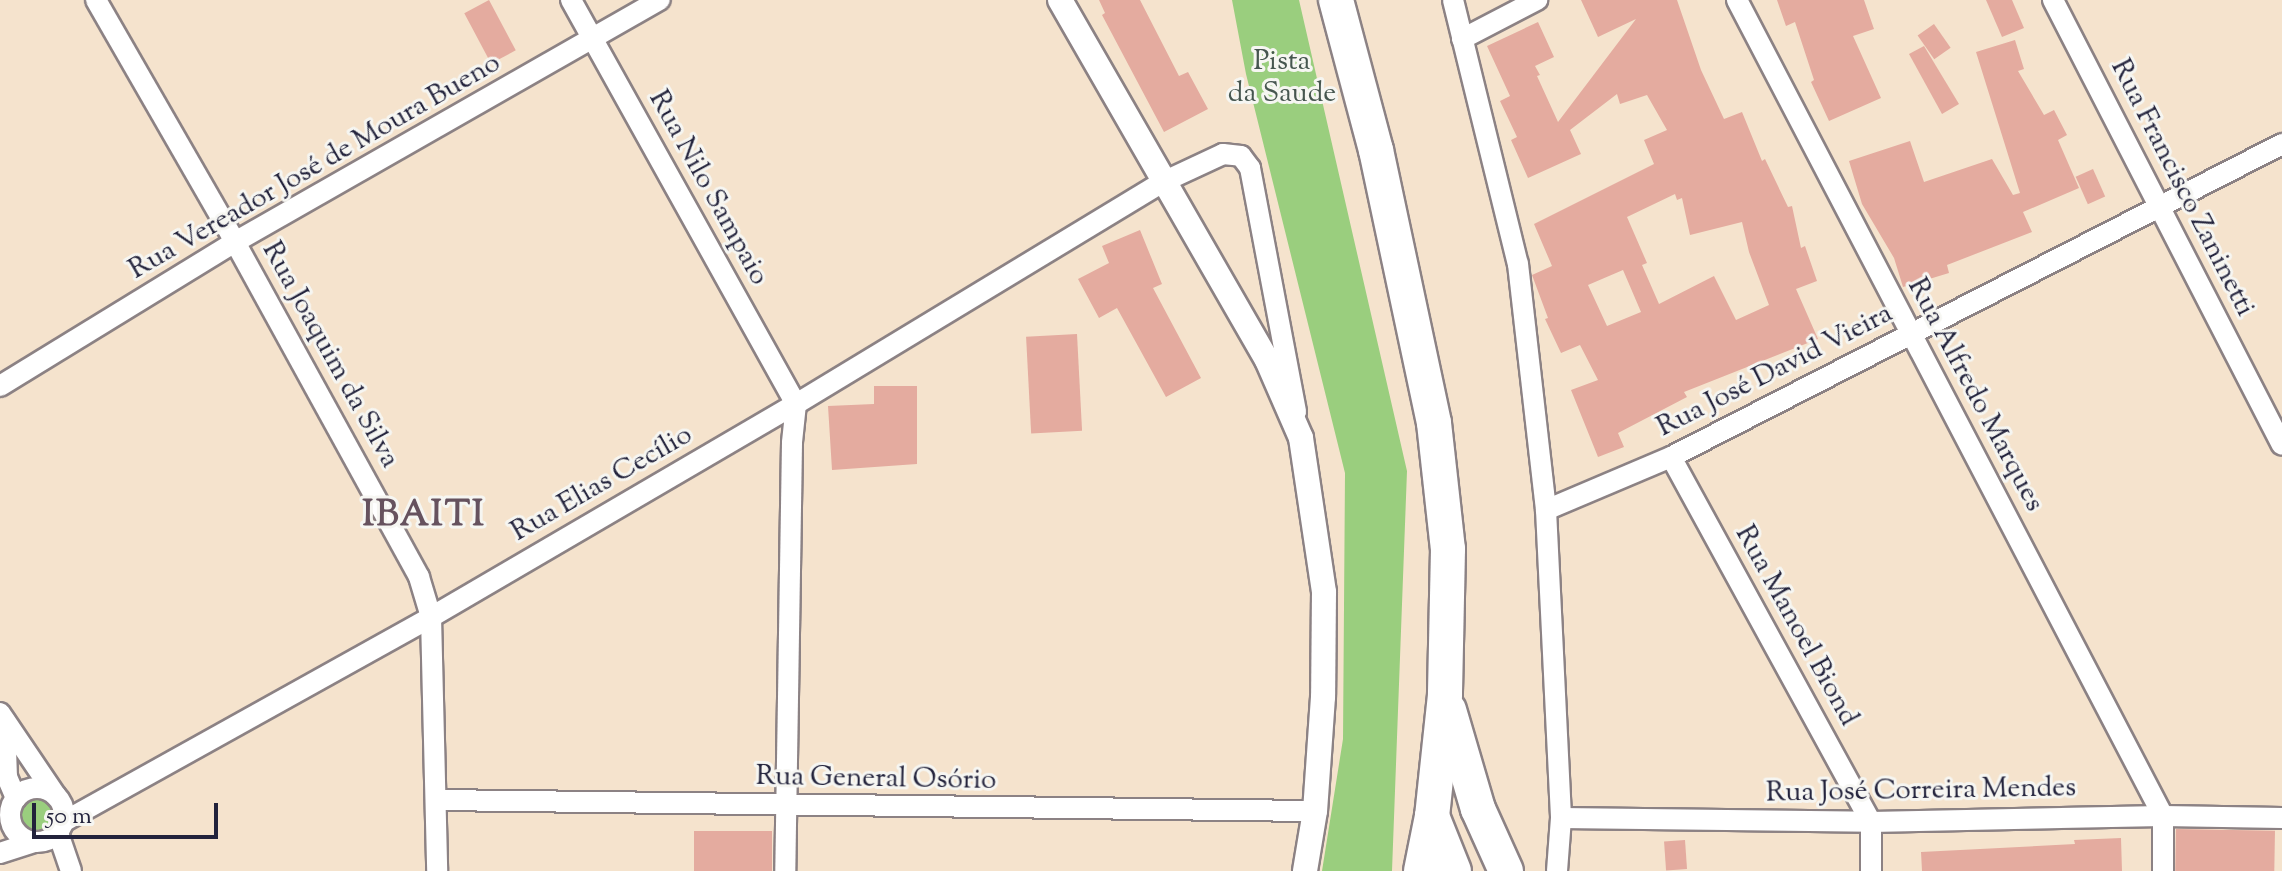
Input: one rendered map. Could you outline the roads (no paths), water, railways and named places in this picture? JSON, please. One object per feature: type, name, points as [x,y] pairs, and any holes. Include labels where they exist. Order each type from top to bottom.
[{"type":"highway","points":[[1336,0],[1376,150],[1434,423],[1448,549],[1445,695],[1432,816],[1421,871]]},
{"type":"highway","points":[[1445,695],[1478,809],[1506,871]]},
{"type":"highway","points":[[1432,816],[1454,871]]},
{"type":"street","name":"Rua Joaquim da Silva","points":[[96,0],[235,242],[419,577],[431,617],[437,871]]},
{"type":"street","name":"Rua Nilo Sampaio","points":[[571,0],[796,404]]},
{"type":"street","name":"Rua Vereador José de Moura Bueno","points":[[0,386],[235,242],[660,0]]},
{"type":"street","points":[[1060,0],[1267,360],[1301,438],[1324,592],[1323,697],[1315,811],[1305,871]]},
{"type":"street","points":[[1453,0],[1518,264],[1546,510],[1561,818],[1557,871]]},
{"type":"street","points":[[1462,39],[1537,0]]},
{"type":"street","name":"Rua Alfredo Marques","points":[[1737,0],[2163,816]]},
{"type":"street","name":"Rua Francisco Zaninetti","points":[[2053,0],[2282,445]]},
{"type":"street","name":"Rua José David Vieira","points":[[1546,510],[1671,457],[2282,144]]},
{"type":"street","name":"Rua Elias Cecílio","points":[[60,827],[431,617],[796,404],[1163,182],[1223,154],[1241,156],[1250,168],[1301,438]]},
{"type":"street","points":[[785,871],[792,443],[796,404]]},
{"type":"street","name":"Rua Manoel Biond","points":[[1671,457],[1871,822]]},
{"type":"street","points":[[2,717],[8,810],[13,828],[21,838],[34,842]]},
{"type":"street","points":[[0,853],[50,839],[60,827],[64,811],[2,717]]},
{"type":"street","points":[[8,810],[34,788],[56,796]]},
{"type":"street","name":"Rua General Osório","points":[[436,800],[1315,811]]},
{"type":"street","points":[[2163,816],[2163,871]]},
{"type":"street","name":"Rua José Correira Mendes","points":[[1561,818],[1871,822],[2163,816],[2282,818]]},
{"type":"street","points":[[1871,822],[1871,871]]},
{"type":"street","points":[[60,827],[71,871]]},
{"type":"district","name":"IBAITI","points":[[424,517]]},
{"type":"park label","name":"Pista da Saude","points":[[1282,78]]}]
